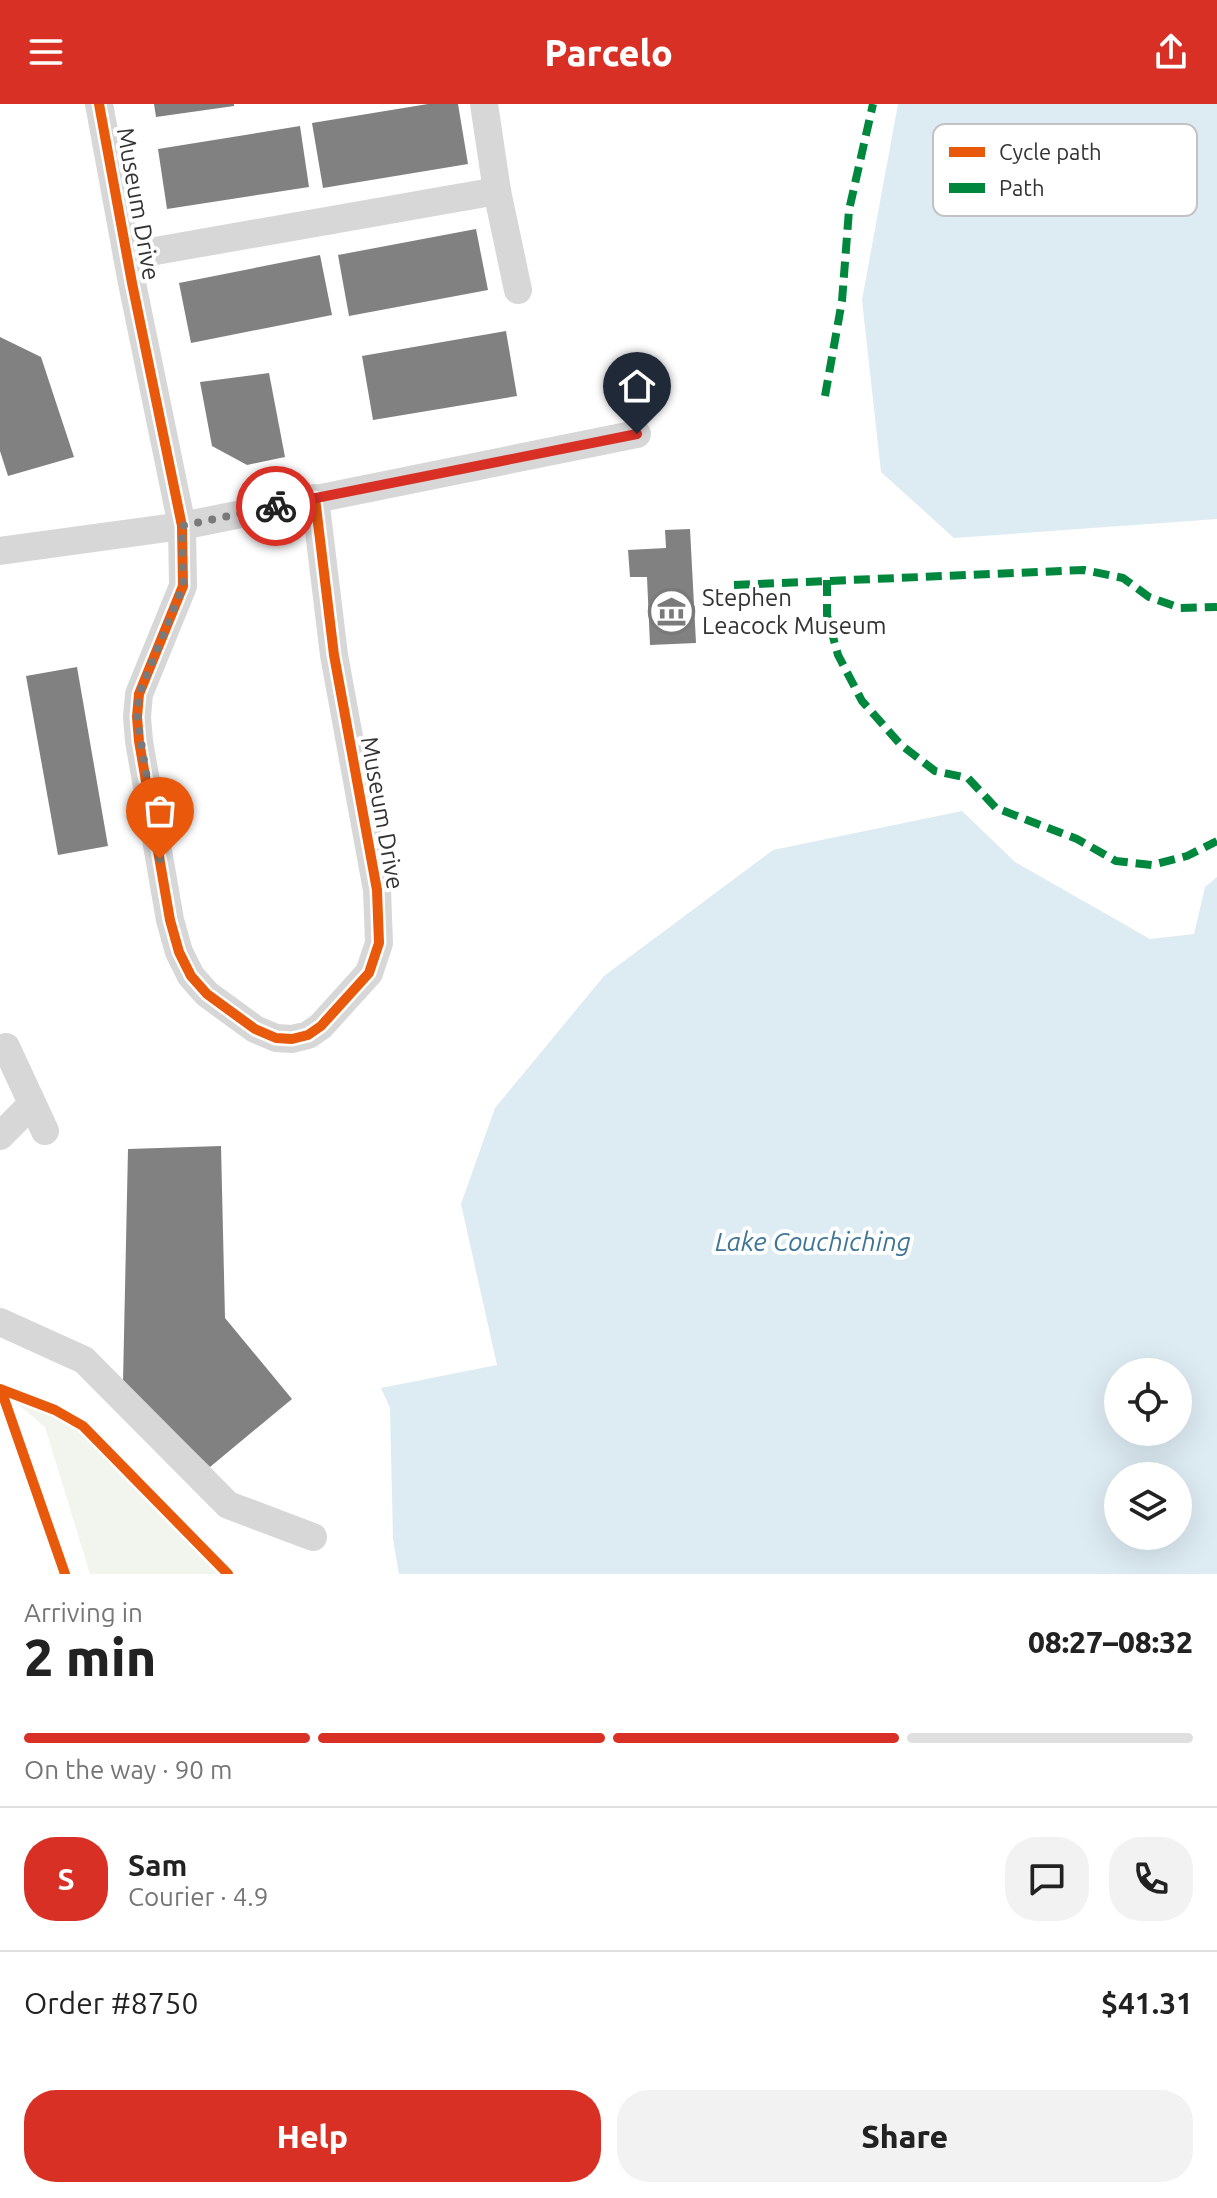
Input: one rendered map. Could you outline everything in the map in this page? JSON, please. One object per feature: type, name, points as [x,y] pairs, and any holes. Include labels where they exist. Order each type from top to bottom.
[{"type":"street","name":"Museum Drive","points":[[99,104],[182,526],[183,586],[139,694],[137,717],[170,920],[179,952],[191,976],[207,994],[255,1029],[276,1038],[292,1039],[308,1035],[321,1026],[369,973],[379,943],[377,890],[334,655],[315,498]]},
{"type":"street","points":[[484,104],[497,191],[518,290]]},
{"type":"street","points":[[127,256],[497,191]]},
{"type":"street","points":[[0,551],[182,526],[637,434]]},
{"type":"street","points":[[6,1047],[45,1131]]},
{"type":"street","points":[[0,1136],[32,1104]]},
{"type":"street","points":[[0,1322],[84,1360],[228,1505],[313,1537]]},
{"type":"shaded area","points":[[1,1390],[55,1410],[83,1426],[228,1574],[90,1574],[45,1427]]},
{"type":"water","points":[[898,104],[1217,104],[1217,519],[954,538],[881,472],[862,300]]},
{"type":"water","name":"Lake Couchiching","points":[[962,811],[1015,862],[1150,939],[1194,934],[1205,887],[1217,877],[1217,1574],[399,1574],[393,1539],[390,1408],[381,1388],[497,1365],[461,1204],[495,1108],[604,976],[773,850]]},
{"type":"building","points":[[154,104],[234,104],[234,106],[156,117]]},
{"type":"building","points":[[428,104],[458,104],[468,164],[323,188],[312,123]]},
{"type":"building","points":[[300,126],[309,187],[167,209],[158,149]]},
{"type":"building","points":[[476,229],[488,290],[349,316],[338,255]]},
{"type":"building","points":[[320,255],[332,315],[191,343],[179,283]]},
{"type":"building","points":[[506,331],[517,396],[373,420],[362,356]]},
{"type":"building","points":[[0,337],[41,357],[74,457],[8,476],[0,451]]},
{"type":"building","points":[[269,373],[285,457],[247,465],[212,446],[200,382]]},
{"type":"building","name":"Stephen Leacock Museum","points":[[690,529],[696,643],[650,645],[647,577],[630,577],[628,550],[666,548],[665,530]]},
{"type":"building","points":[[77,667],[108,846],[58,855],[26,676]]},
{"type":"building","points":[[221,1146],[225,1318],[292,1399],[210,1467],[123,1382],[128,1149]]},
{"type":"marked path","points":[[825,396],[842,301],[849,210],[873,104]]},
{"type":"marked path","points":[[734,585],[1084,570],[1123,578],[1149,597],[1180,608],[1217,607]]},
{"type":"marked path","points":[[827,580],[827,615],[838,655],[862,701],[900,744],[935,771],[968,778],[996,808],[1077,839],[1116,861],[1152,865],[1187,856],[1217,841]]},
{"type":"cycle path","points":[[99,104],[182,526],[183,586],[139,694],[137,717],[170,920],[179,952],[191,976],[207,994],[255,1029],[276,1038],[292,1039],[308,1035],[321,1026],[369,973],[379,943],[377,890],[334,655],[315,498]]},
{"type":"cycle path","points":[[0,1389],[55,1410],[83,1426],[228,1574]]},
{"type":"cycle path","points":[[1,1390],[65,1574]]},
{"type":"way so far","points":[[160,859],[137,717],[139,694],[183,586],[182,526],[276,506]]},
{"type":"place","name":"Stephen Leacock Museum","points":[[671,612]]},
{"type":"route","points":[[276,506],[637,434]]}]
